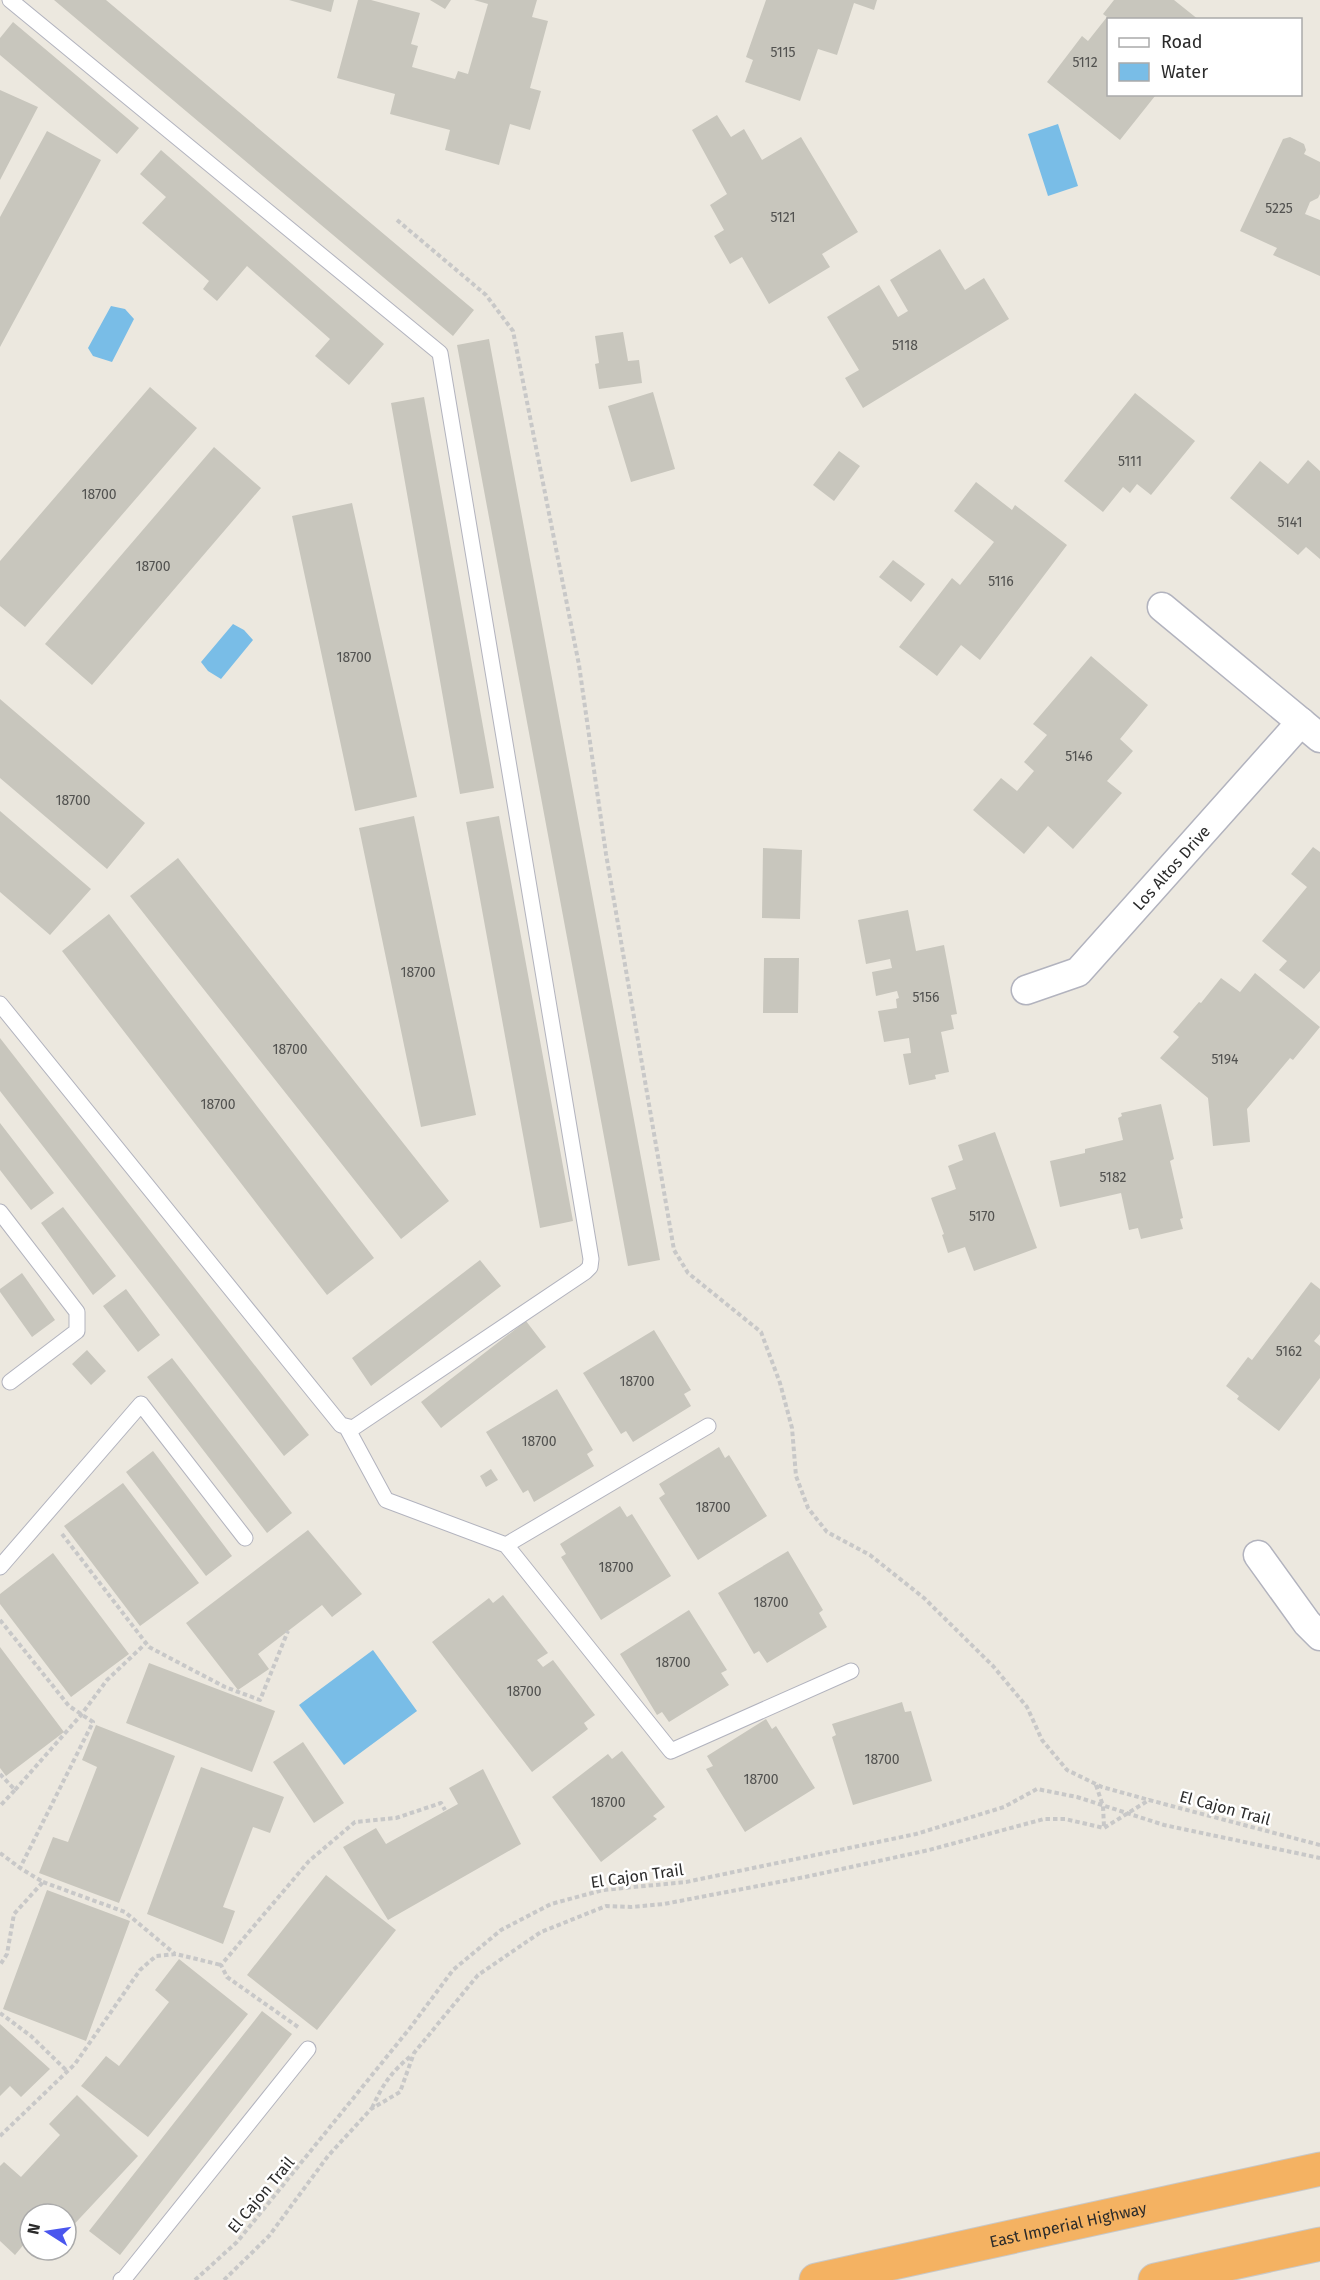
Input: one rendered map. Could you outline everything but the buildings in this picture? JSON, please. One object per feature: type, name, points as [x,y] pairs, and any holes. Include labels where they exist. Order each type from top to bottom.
[{"type":"highway","name":"East Imperial Highway","points":[[816,2280],[1320,2169]]},
{"type":"highway","points":[[1155,2280],[1320,2244]]},
{"type":"street","name":"Los Altos Drive","points":[[1026,990],[1078,972],[1310,730],[1162,607]]},
{"type":"street","points":[[1258,1555],[1307,1623],[1320,1636]]},
{"type":"lane","points":[[0,1004],[340,1425],[346,1428],[353,1428],[590,1267],[591,1259],[440,353],[10,0]]},
{"type":"lane","points":[[0,1212],[77,1312],[77,1331],[10,1382]]},
{"type":"lane","points":[[0,1567],[141,1404],[245,1538]]},
{"type":"lane","points":[[506,1545],[708,1426]]},
{"type":"lane","points":[[346,1428],[386,1500],[506,1545],[671,1751],[851,1671]]},
{"type":"lane","points":[[121,2280],[308,2049]]},
{"type":"path","name":"El Cajon Trail","points":[[397,220],[486,295],[513,331],[579,665],[606,854],[674,1250],[688,1273],[761,1332],[780,1383],[792,1428],[796,1476],[808,1508],[827,1532],[870,1555],[924,1598],[993,1666],[1027,1707],[1042,1740],[1067,1770],[1096,1785],[1320,1845]]},
{"type":"path","points":[[46,1513],[145,1644],[225,1687],[260,1701],[288,1631]]},
{"type":"path","points":[[0,1620],[69,1706],[93,1722],[20,1868]]},
{"type":"path","points":[[0,1806],[81,1715],[107,1680],[145,1644]]},
{"type":"path","points":[[0,1774],[15,1790]]},
{"type":"path","points":[[1096,1785],[1103,1806],[1104,1828],[1149,1800]]},
{"type":"path","name":"El Cajon Trail","points":[[195,2280],[237,2242],[259,2217],[410,2028],[453,1970],[501,1930],[551,1904],[603,1890],[686,1882],[916,1834],[1004,1807],[1037,1790],[1077,1797],[1164,1826],[1320,1858]]},
{"type":"path","points":[[221,1965],[309,1861],[355,1822],[396,1818],[441,1803],[445,1810]]},
{"type":"path","name":"El Cajon Trail","points":[[224,2280],[269,2236],[328,2156],[371,2109],[400,2092],[414,2054],[478,1975],[541,1932],[606,1906],[631,1907],[664,1904],[805,1877],[929,1850],[1044,1819],[1065,1819],[1104,1828]]},
{"type":"path","points":[[0,1853],[43,1882],[125,1912],[176,1954]]},
{"type":"path","points":[[0,1965],[7,1954],[14,1914],[43,1882]]},
{"type":"path","points":[[0,2136],[75,2064],[141,1970],[156,1956],[176,1954],[221,1965],[227,1977],[315,2039],[308,2049]]},
{"type":"path","points":[[0,2013],[31,2036],[67,2071]]},
{"type":"path","points":[[371,2109],[383,2083],[396,2068],[414,2054]]},
{"type":"water","points":[[1058,124],[1078,186],[1048,196],[1028,134]]},
{"type":"water","points":[[111,306],[125,309],[134,319],[112,362],[93,356],[88,348]]},
{"type":"water","points":[[233,624],[244,630],[253,640],[221,679],[208,671],[201,662]]},
{"type":"water","points":[[373,1650],[417,1711],[344,1765],[299,1705]]}]
